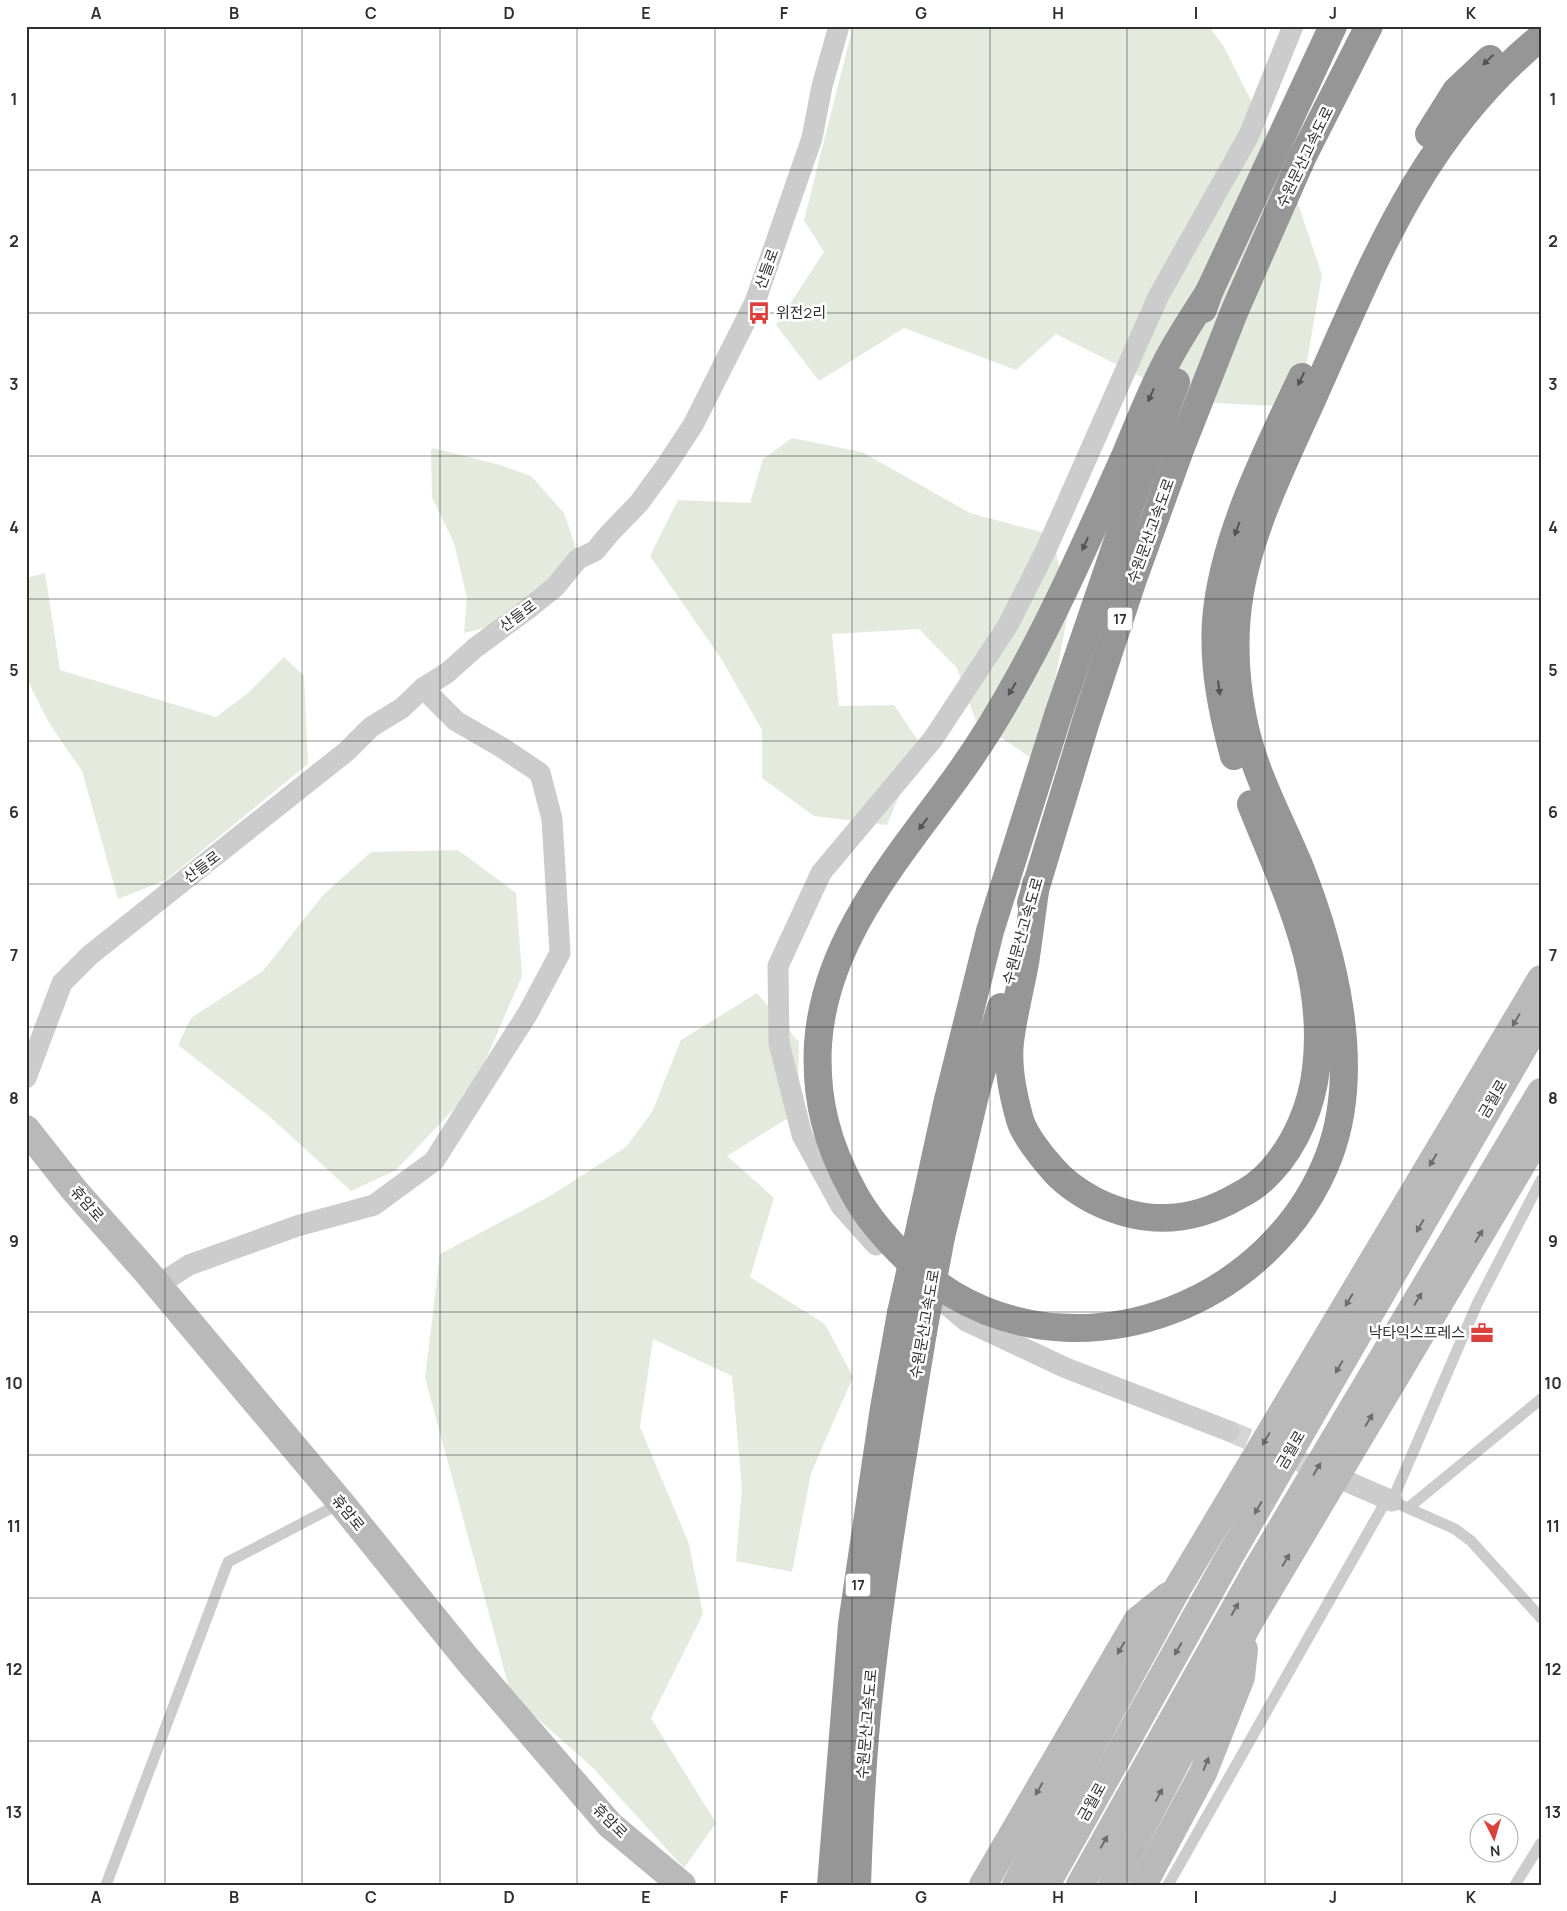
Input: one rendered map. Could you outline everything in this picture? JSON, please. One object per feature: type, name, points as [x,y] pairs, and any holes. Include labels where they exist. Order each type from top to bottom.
[{"type":"highway","name":"수원문산고속도로","points":[[844,1872],[860,1801],[868,1703],[883,1586],[923,1332],[931,1230],[947,1104],[990,931],[1072,675],[1129,508],[1209,292],[1332,26]]},
{"type":"highway","name":"수원문산고속도로","points":[[844,1872],[852,1624],[884,1408],[902,1313],[978,1087],[1036,884],[1087,718],[1132,582],[1188,429],[1235,310],[1298,167],[1369,26]]},
{"type":"highway","points":[[1036,884],[1010,1044],[1010,1081],[1021,1124],[1045,1161],[1061,1179],[1080,1194],[1114,1210],[1141,1218],[1168,1219],[1194,1215],[1221,1206],[1248,1191],[1271,1172],[1288,1148],[1305,1115],[1316,1070],[1318,1027],[1313,975],[1300,928],[1234,759],[1222,714],[1217,669],[1216,620],[1227,557],[1260,467],[1371,228],[1456,91],[1523,26]]},
{"type":"highway","points":[[1209,292],[1167,361],[1077,562],[1021,674],[968,762],[872,895],[843,947],[826,994],[818,1038],[820,1106],[830,1142],[845,1177],[864,1212],[889,1242],[924,1274],[953,1295],[986,1311],[1026,1322],[1072,1328],[1109,1326],[1146,1319],[1184,1306],[1224,1285],[1253,1264],[1282,1234],[1310,1196],[1331,1151],[1340,1109],[1344,1066],[1342,1026],[1334,979],[1320,924],[1299,866],[1265,790],[1243,722],[1236,645],[1240,593],[1250,552],[1271,493],[1383,242],[1410,191],[1446,137],[1482,92],[1541,36]]},
{"type":"main road","points":[[1016,1885],[1177,1589],[1541,978]]},
{"type":"main road","name":"금월로","points":[[1046,1885],[1228,1559],[1541,1017]]},
{"type":"main road","name":"금월로","points":[[1080,1885],[1256,1571],[1541,1092]]},
{"type":"main road","name":"휴암로","points":[[26,1129],[75,1190],[158,1285],[341,1503],[467,1659],[610,1824],[682,1885]]},
{"type":"main road","points":[[1112,1885],[1247,1626],[1541,1132]]},
{"type":"main road","points":[[983,1885],[1137,1621],[1177,1589]]},
{"type":"main road","points":[[1143,1885],[1203,1773],[1210,1756],[1241,1677],[1247,1626]]},
{"type":"street","name":"산들로","points":[[26,1078],[62,983],[90,956],[348,752],[371,727],[402,708],[423,688],[447,673],[475,648],[530,608],[555,587],[578,559],[595,551],[639,503],[693,425],[755,302],[812,138],[822,86],[839,26]]},
{"type":"street","points":[[1229,1431],[1066,1368],[966,1322],[883,1252],[841,1206],[802,1135],[779,1043],[778,966],[821,873],[933,739],[1008,624],[1046,550],[1158,298],[1249,135],[1293,26]]},
{"type":"street","points":[[158,1285],[189,1265],[298,1226],[374,1205],[434,1161],[528,1013],[560,953],[552,819],[540,773],[502,747],[456,721],[423,688]]},
{"type":"street","points":[[1346,1481],[1396,1503]]},
{"type":"lane","points":[[1168,1885],[1396,1503],[1477,1304],[1541,1180]]},
{"type":"lane","points":[[1396,1503],[1541,1399]]},
{"type":"lane","points":[[106,1885],[228,1562],[341,1503]]},
{"type":"lane","points":[[1396,1503],[1455,1529],[1470,1541],[1541,1618]]},
{"type":"lane","points":[[1515,1885],[1541,1843]]},
{"type":"shaded area","points":[[853,26],[1209,26],[1224,47],[1288,174],[1322,275],[1299,407],[1191,402],[1056,334],[1016,370],[904,328],[819,381],[776,325],[824,252],[804,220]]},
{"type":"shaded area","points":[[792,438],[862,452],[970,513],[1052,535],[1069,608],[1039,763],[976,721],[957,668],[919,629],[832,634],[839,706],[894,705],[921,745],[887,825],[814,816],[762,778],[762,730],[722,660],[650,556],[678,500],[750,503],[763,459]]},
{"type":"shaded area","points":[[433,448],[500,465],[531,476],[564,513],[577,551],[544,596],[492,626],[464,633],[467,598],[454,543],[432,497],[431,450]]},
{"type":"shaded area","points":[[45,573],[60,670],[216,717],[248,693],[284,657],[304,676],[308,764],[166,880],[118,899],[82,771],[49,723],[26,677],[26,578]]},
{"type":"shaded area","points":[[458,850],[516,893],[522,976],[473,1089],[396,1170],[351,1191],[269,1116],[178,1045],[191,1018],[263,971],[323,895],[371,852]]},
{"type":"shaded area","points":[[757,993],[799,1042],[798,1112],[727,1156],[774,1198],[750,1277],[825,1324],[853,1377],[811,1473],[792,1572],[736,1561],[742,1488],[732,1376],[653,1339],[640,1427],[689,1544],[703,1614],[651,1718],[716,1823],[684,1868],[593,1768],[511,1695],[425,1378],[440,1254],[550,1196],[626,1147],[652,1112],[681,1040]]},
{"type":"tunnel","points":[[1229,1431],[1330,1474]]},
{"type":"place","name":"위전2리","points":[[759,313]]},
{"type":"place","name":"낙타익스프레스","points":[[1482,1333]]}]
